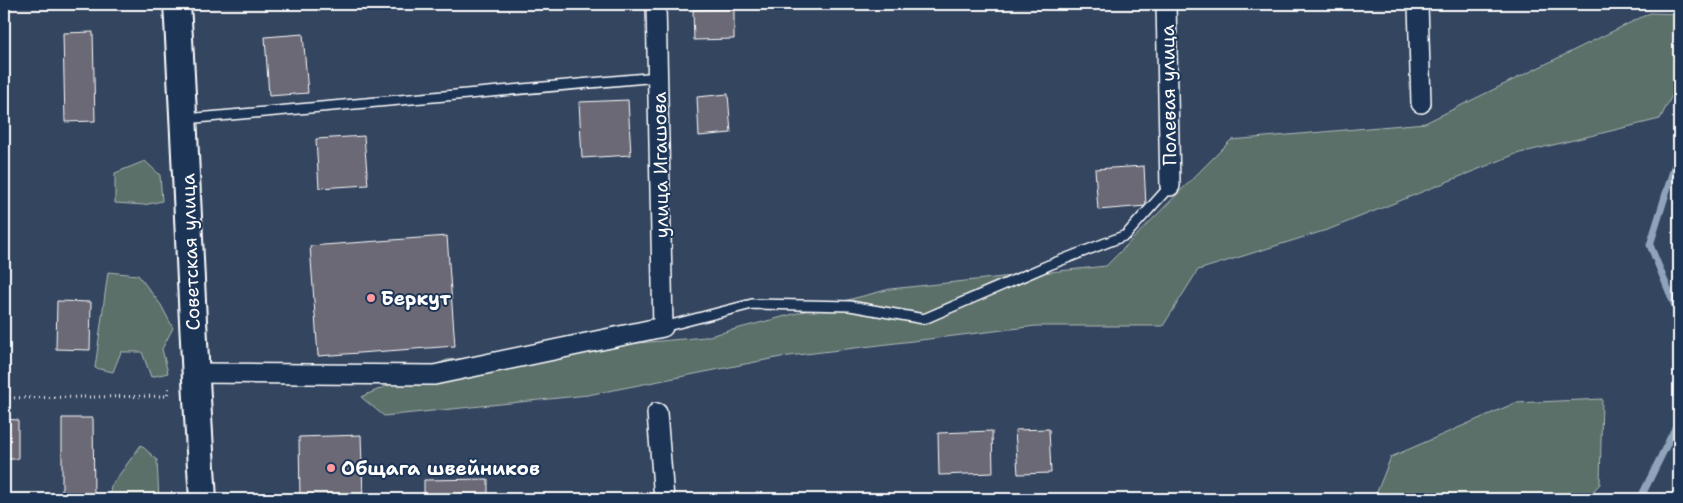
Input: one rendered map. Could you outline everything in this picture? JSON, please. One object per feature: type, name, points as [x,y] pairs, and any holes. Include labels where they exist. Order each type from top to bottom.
[{"type":"main road","name":"Советская улица","points":[[177,4],[184,119],[183,376],[203,499]]},
{"type":"street","name":"улица Игашова","points":[[656,4],[663,327]]},
{"type":"street","name":"Полевая улица","points":[[1166,4],[1170,186]]},
{"type":"street","points":[[1418,4],[1421,103]]},
{"type":"street","points":[[183,376],[434,375],[663,327]]},
{"type":"street","points":[[657,413],[664,499]]},
{"type":"lane","points":[[184,119],[658,76]]},
{"type":"lane","points":[[663,327],[752,304],[850,306],[924,319],[1049,265],[1126,235],[1170,186]]},
{"type":"path","points":[[4,398],[167,396],[183,376]]},
{"type":"green space","points":[[1650,13],[1679,14],[1679,81],[1660,119],[1516,154],[1330,229],[1198,270],[1163,326],[1036,326],[781,357],[588,395],[384,416],[361,397],[447,360],[705,337],[890,289],[1106,266],[1231,140],[1425,123]]},
{"type":"green space","points":[[145,161],[160,175],[162,201],[144,205],[115,203],[115,173]]},
{"type":"green space","points":[[108,272],[138,275],[161,305],[173,328],[162,349],[168,373],[151,377],[142,352],[121,352],[113,372],[95,368]]},
{"type":"green space","points":[[1602,399],[1600,484],[1586,499],[1374,499],[1391,457],[1515,403]]},
{"type":"green space","points":[[141,445],[157,460],[159,499],[109,499],[111,486]]},
{"type":"building","points":[[734,9],[734,39],[694,40],[693,10]]},
{"type":"building","points":[[93,32],[95,121],[65,122],[63,33]]},
{"type":"building","points":[[303,34],[308,93],[269,96],[265,37]]},
{"type":"building","points":[[728,94],[731,133],[699,136],[697,97]]},
{"type":"building","points":[[628,100],[631,155],[582,158],[579,102]]},
{"type":"building","points":[[364,136],[368,185],[319,188],[316,139]]},
{"type":"building","points":[[1144,166],[1146,206],[1098,210],[1095,169]]},
{"type":"building","points":[[447,236],[455,346],[318,356],[310,246]]},
{"type":"building","points":[[57,301],[91,302],[90,350],[56,349]]},
{"type":"building","points":[[62,418],[93,418],[94,495],[62,495]]},
{"type":"building","points":[[4,419],[18,420],[18,459],[4,459]]},
{"type":"building","points":[[1049,429],[1051,473],[1018,474],[1015,430]]},
{"type":"building","points":[[992,431],[993,473],[939,475],[938,433]]},
{"type":"building","name":"Общага швейников","points":[[361,435],[363,499],[300,499],[299,437]]},
{"type":"building","points":[[488,479],[488,499],[424,499],[424,480]]},
{"type":"waterway","points":[[1679,154],[1650,245],[1679,316]]},
{"type":"waterway","points":[[1640,499],[1679,420]]},
{"type":"place","name":"Беркут","points":[[371,298]]},
{"type":"place","name":"Общага швейников","points":[[331,468]]}]
